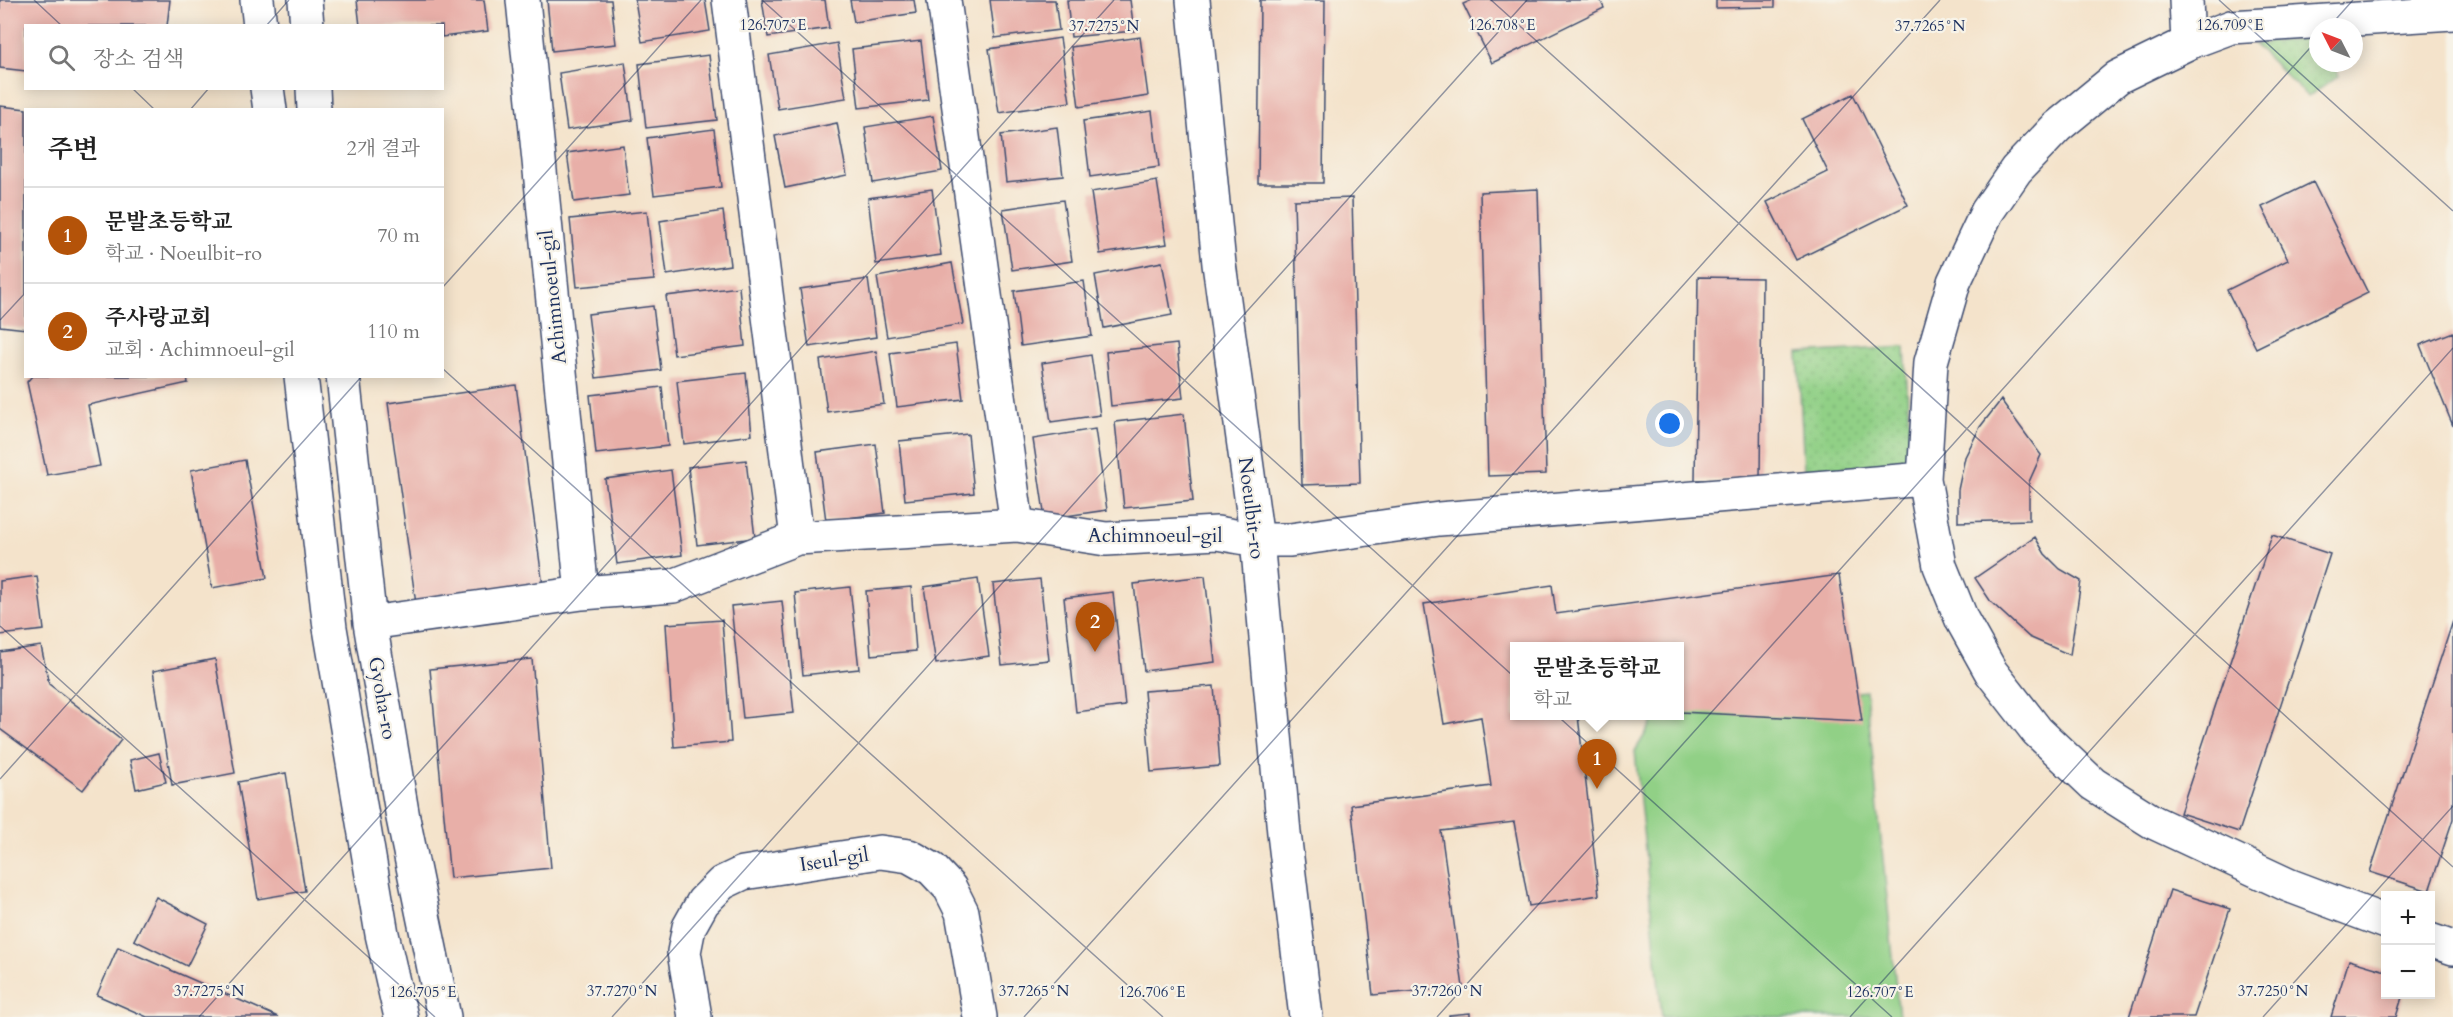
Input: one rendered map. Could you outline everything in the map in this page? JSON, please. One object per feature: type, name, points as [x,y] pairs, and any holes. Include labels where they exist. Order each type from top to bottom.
[{"type":"street","points":[[257,0],[260,24]]},
{"type":"street","points":[[305,0],[307,24]]},
{"type":"street","name":"Achimnoeul-gil","points":[[523,0],[582,593]]},
{"type":"street","points":[[729,0],[797,538]]},
{"type":"street","points":[[944,0],[1017,525]]},
{"type":"street","name":"Noeulbit-ro","points":[[1193,0],[1219,264],[1257,540],[1284,833],[1306,1017]]},
{"type":"street","points":[[2186,0],[2188,43]]},
{"type":"street","points":[[2381,920],[2288,885],[2153,822],[2093,784],[2037,731],[1991,672],[1962,620],[1940,566],[1924,479],[1931,362],[1954,282],[1987,212],[2016,170],[2057,127],[2118,77],[2188,43],[2231,27],[2453,13]]},
{"type":"street","points":[[267,90],[270,108]]},
{"type":"street","points":[[313,90],[314,108]]},
{"type":"street","name":"Gyoha-ro","points":[[301,378],[330,628],[382,934],[401,1017]]},
{"type":"street","name":"Gyoha-ro","points":[[343,378],[370,623],[403,818],[444,1017]]},
{"type":"street","name":"Achimnoeul-gil","points":[[370,623],[582,593],[673,586],[797,538],[1017,525],[1106,539],[1217,533],[1257,540],[1290,540],[1438,519],[1924,479]]},
{"type":"street","name":"Iseul-gil","points":[[695,1017],[684,952],[689,927],[703,902],[722,884],[743,873],[880,852],[909,856],[932,869],[950,888],[962,912],[980,1017]]},
{"type":"street","points":[[2435,942],[2453,948]]},
{"type":"green space","points":[[2309,38],[2309,72],[2338,72],[2339,76],[2308,97],[2254,44]]},
{"type":"green space","points":[[1905,347],[1911,465],[1804,471],[1798,353]]},
{"type":"green space","points":[[1866,691],[1899,1017],[1662,1017],[1635,751],[1654,720],[1684,720],[1684,710]]},
{"type":"building","points":[[0,0],[170,0],[167,24],[24,24],[24,71],[0,68]]},
{"type":"building","points":[[357,0],[484,0],[488,31],[444,37],[444,24],[360,24]]},
{"type":"building","points":[[547,0],[611,0],[616,44],[552,51]]},
{"type":"building","points":[[635,0],[705,0],[710,31],[642,42]]},
{"type":"building","points":[[762,0],[825,0],[829,28],[768,37]]},
{"type":"building","points":[[850,0],[914,0],[916,13],[854,22]]},
{"type":"building","points":[[990,0],[1055,0],[1059,30],[995,38]]},
{"type":"building","points":[[1067,0],[1130,0],[1134,31],[1071,37]]},
{"type":"building","points":[[1260,0],[1325,0],[1323,183],[1258,183]]},
{"type":"building","points":[[1472,0],[1600,0],[1604,8],[1492,63],[1463,4]]},
{"type":"building","points":[[1716,0],[1775,0],[1775,7],[1716,8]]},
{"type":"building","points":[[1140,37],[1148,96],[1079,107],[1071,47]]},
{"type":"building","points":[[1060,38],[1070,102],[999,113],[989,49]]},
{"type":"building","points":[[921,41],[928,100],[859,108],[852,49]]},
{"type":"building","points":[[837,43],[846,98],[778,109],[769,55]]},
{"type":"building","points":[[709,55],[717,120],[646,128],[639,64]]},
{"type":"building","points":[[625,62],[633,120],[567,130],[559,73]]},
{"type":"building","points":[[1853,94],[1908,205],[1796,260],[1767,202],[1828,172],[1802,119]]},
{"type":"building","points":[[0,106],[24,109],[24,329],[0,326]]},
{"type":"building","points":[[1152,111],[1159,167],[1090,177],[1083,121]]},
{"type":"building","points":[[933,116],[942,171],[873,183],[865,127]]},
{"type":"building","points":[[837,123],[847,175],[785,188],[775,136]]},
{"type":"building","points":[[1057,127],[1063,176],[1006,182],[1001,135]]},
{"type":"building","points":[[714,129],[721,187],[654,195],[647,138]]},
{"type":"building","points":[[623,145],[629,195],[574,202],[567,153]]},
{"type":"building","points":[[1157,181],[1167,244],[1100,254],[1091,192]]},
{"type":"building","points":[[2313,182],[2368,293],[2256,348],[2227,290],[2288,260],[2262,207]]},
{"type":"building","points":[[932,189],[941,255],[876,264],[868,198]]},
{"type":"building","points":[[1538,189],[1546,474],[1488,476],[1480,192]]},
{"type":"building","points":[[1352,198],[1360,483],[1302,485],[1294,200]]},
{"type":"building","points":[[1063,200],[1072,261],[1012,270],[1003,209]]},
{"type":"building","points":[[647,211],[654,280],[577,287],[570,219]]},
{"type":"building","points":[[723,211],[730,265],[667,275],[660,221]]},
{"type":"building","points":[[1162,262],[1172,315],[1104,328],[1095,275]]},
{"type":"building","points":[[952,263],[963,324],[887,337],[877,277]]},
{"type":"building","points":[[1698,277],[1762,278],[1760,480],[1695,480]]},
{"type":"building","points":[[868,279],[876,337],[809,347],[800,289]]},
{"type":"building","points":[[1084,281],[1092,336],[1021,346],[1014,291]]},
{"type":"building","points":[[739,287],[745,346],[674,355],[666,296]]},
{"type":"building","points":[[653,306],[661,370],[596,378],[588,314]]},
{"type":"building","points":[[2453,332],[2453,426],[2420,345]]},
{"type":"building","points":[[956,344],[963,399],[897,407],[890,353]]},
{"type":"building","points":[[1177,344],[1183,398],[1111,406],[1106,352]]},
{"type":"building","points":[[876,351],[884,404],[827,412],[820,360]]},
{"type":"building","points":[[1091,355],[1100,415],[1051,422],[1042,363]]},
{"type":"building","points":[[746,373],[752,435],[684,444],[677,381]]},
{"type":"building","points":[[30,378],[187,378],[188,383],[88,405],[100,466],[47,475],[27,382]]},
{"type":"building","points":[[516,385],[543,586],[416,604],[388,403]]},
{"type":"building","points":[[662,387],[668,446],[596,454],[590,395]]},
{"type":"building","points":[[2001,400],[2041,455],[2029,482],[2029,520],[1958,522],[1958,490],[1965,457],[1980,427]]},
{"type":"building","points":[[1184,414],[1193,501],[1124,508],[1115,422]]},
{"type":"building","points":[[1095,429],[1107,510],[1045,519],[1033,439]]},
{"type":"building","points":[[968,434],[974,493],[905,500],[899,441]]},
{"type":"building","points":[[876,444],[885,513],[826,521],[817,452]]},
{"type":"building","points":[[245,460],[267,578],[212,588],[191,470]]},
{"type":"building","points":[[746,460],[755,538],[697,545],[688,467]]},
{"type":"building","points":[[671,470],[682,555],[617,564],[605,479]]},
{"type":"building","points":[[2272,535],[2330,554],[2239,832],[2180,813]]},
{"type":"building","points":[[2035,537],[2045,554],[2060,569],[2081,581],[2070,655],[2029,637],[1991,602],[1975,578]]},
{"type":"building","points":[[1839,575],[1862,721],[1684,712],[1684,642],[1510,642],[1510,720],[1578,720],[1599,895],[1529,906],[1514,822],[1441,831],[1463,987],[1373,995],[1351,805],[1491,786],[1481,717],[1444,724],[1424,604],[1552,585],[1556,614]]},
{"type":"building","points":[[37,576],[44,630],[0,635],[0,581]]},
{"type":"building","points":[[1205,576],[1215,662],[1144,671],[1134,584]]},
{"type":"building","points":[[978,579],[989,656],[936,664],[924,587]]},
{"type":"building","points":[[1040,579],[1049,660],[1002,665],[993,584]]},
{"type":"building","points":[[850,587],[859,669],[803,675],[795,593]]},
{"type":"building","points":[[911,587],[916,651],[871,655],[866,591]]},
{"type":"building","points":[[1113,592],[1125,706],[1076,712],[1064,598]]},
{"type":"building","points":[[782,601],[794,713],[743,718],[731,606]]},
{"type":"building","points":[[722,620],[731,742],[674,747],[666,624]]},
{"type":"building","points":[[2453,621],[2453,819],[2429,891],[2370,872]]},
{"type":"building","points":[[41,646],[49,684],[121,740],[83,790],[0,729],[0,652]]},
{"type":"building","points":[[215,659],[235,773],[172,785],[153,671]]},
{"type":"building","points":[[532,659],[551,868],[450,878],[430,669]]},
{"type":"building","points":[[1214,686],[1220,766],[1151,772],[1144,691]]},
{"type":"building","points":[[159,753],[166,782],[136,789],[130,760]]},
{"type":"building","points":[[286,773],[305,891],[258,899],[238,782]]},
{"type":"building","points":[[2170,890],[2230,909],[2194,1017],[2129,1017]]},
{"type":"building","points":[[156,897],[208,924],[187,966],[134,940]]},
{"type":"building","points":[[118,947],[278,1017],[147,1017],[97,995]]},
{"type":"building","points":[[2349,960],[2381,970],[2381,999],[2401,999],[2396,1017],[2331,1017]]},
{"type":"building","points":[[1470,1013],[1470,1017],[1449,1017],[1449,1015]]},
{"type":"place","name":"주사랑교회","points":[[1095,652]]},
{"type":"place","name":"문발초등학교","points":[[1597,789]]}]
